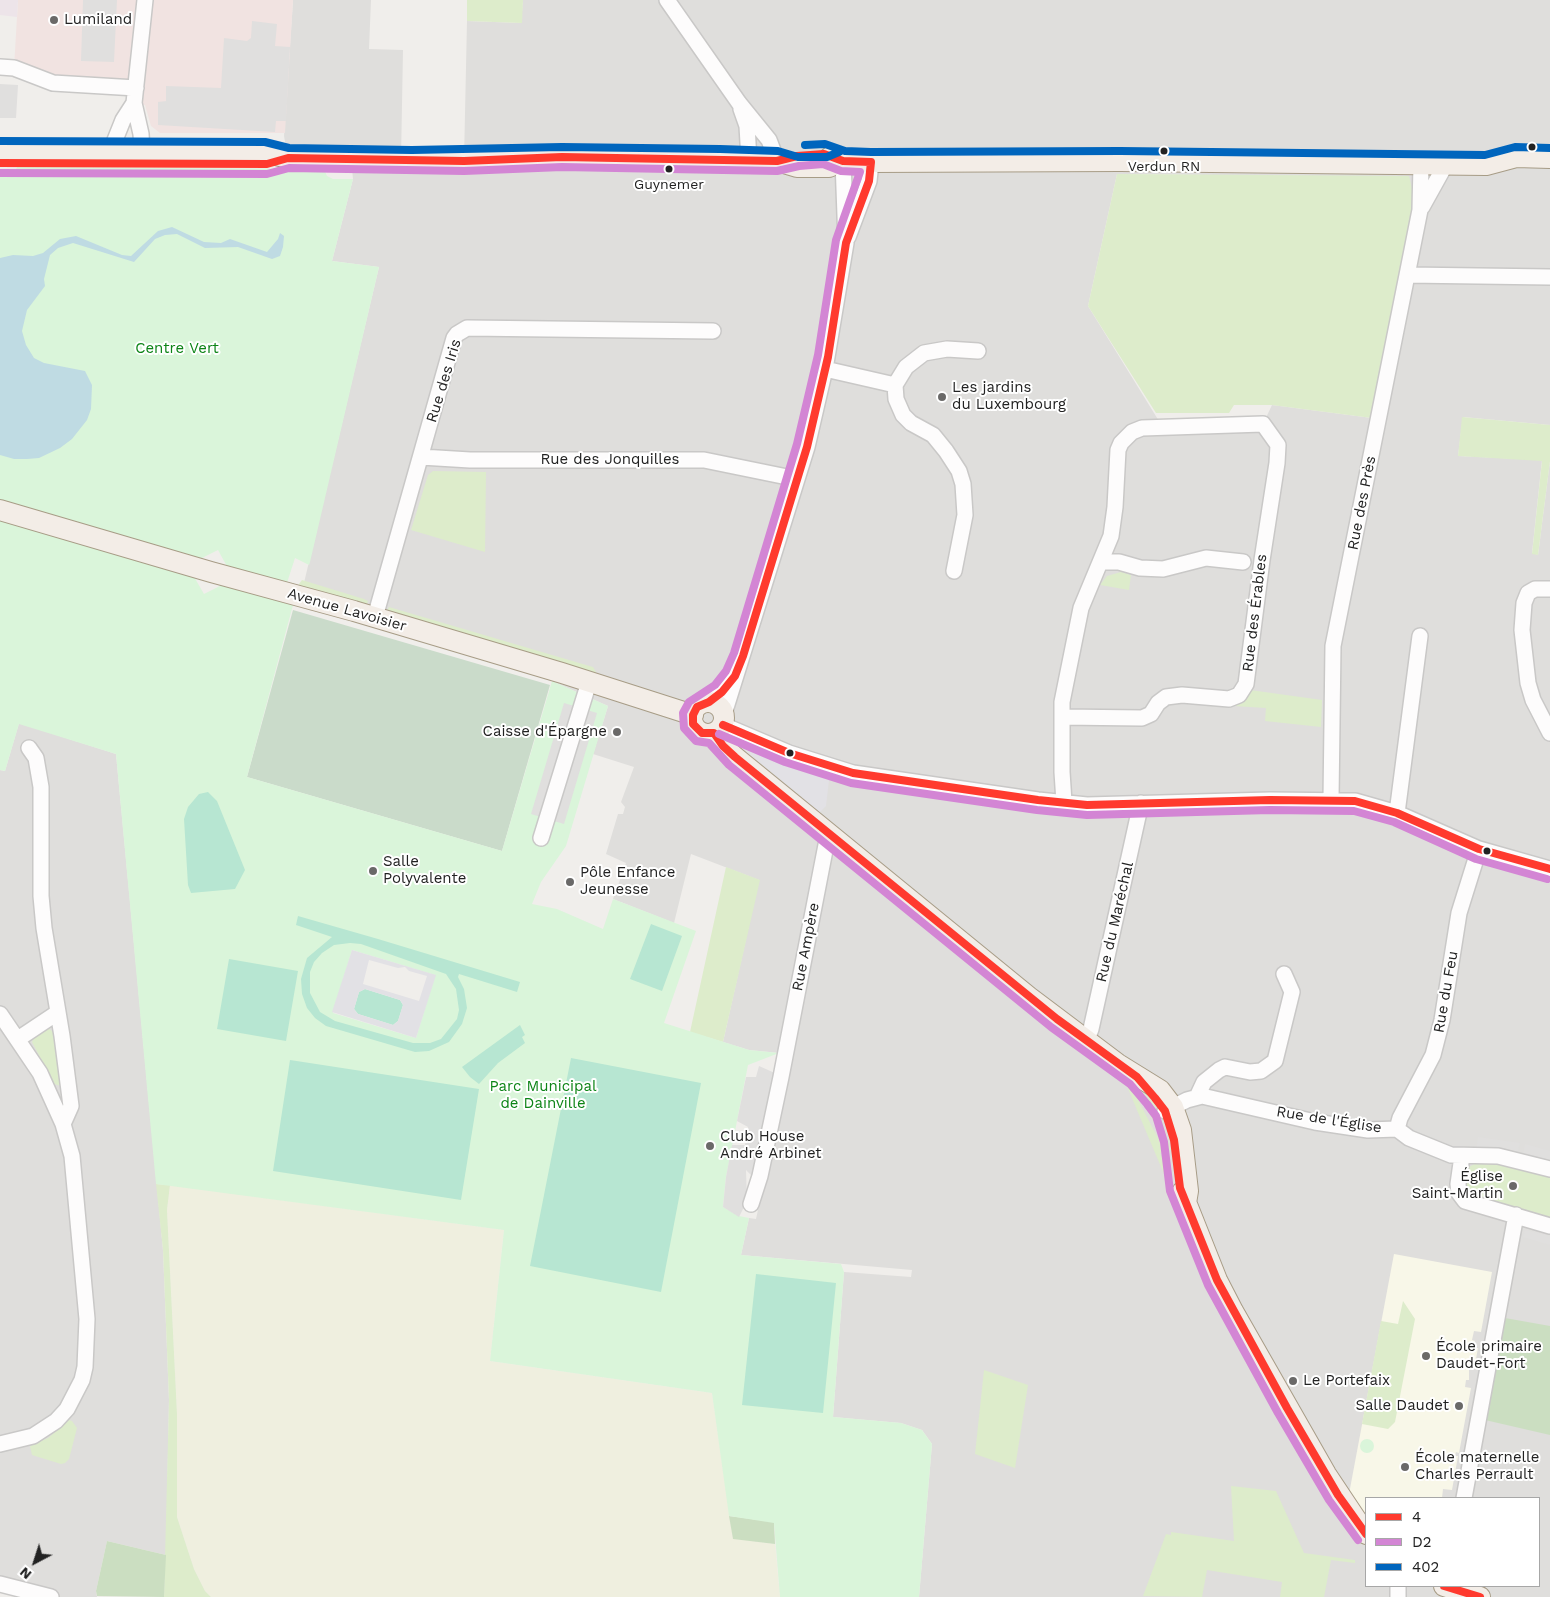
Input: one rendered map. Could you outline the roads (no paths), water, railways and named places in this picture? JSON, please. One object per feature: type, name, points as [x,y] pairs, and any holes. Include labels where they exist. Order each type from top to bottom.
[{"type":"main road","points":[[0,150],[267,164],[288,158]]},
{"type":"main road","points":[[0,163],[95,156],[142,150],[265,152],[288,158],[464,160],[562,157],[777,161],[797,156],[824,154],[843,161],[871,162],[1443,164],[1550,170]]},
{"type":"main road","points":[[1486,165],[1516,157],[1550,158]]},
{"type":"main road","name":"Avenue Lavoisier","points":[[0,510],[211,572],[375,617],[693,715]]},
{"type":"main road","points":[[718,719],[706,734],[698,730],[694,724],[693,715],[697,707],[718,719],[723,746],[735,757],[1086,1041],[1137,1077],[1160,1090],[1181,1130],[1188,1191],[1186,1202],[1217,1280],[1326,1474],[1365,1532]]},
{"type":"main road","points":[[1449,1587],[1480,1597]]},
{"type":"street","points":[[142,150],[142,134],[134,103],[145,0]]},
{"type":"street","points":[[667,0],[738,103],[770,140],[777,161]]},
{"type":"street","points":[[0,66],[14,68],[53,83],[136,88]]},
{"type":"street","points":[[95,156],[113,145],[123,120],[134,103]]},
{"type":"street","points":[[738,103],[747,126],[749,160]]},
{"type":"street","points":[[843,161],[846,243],[826,369],[797,480],[736,676],[718,719],[789,754],[853,773],[1087,805],[1331,799],[1375,805],[1479,849],[1550,864]]},
{"type":"street","points":[[846,243],[869,181],[871,162]]},
{"type":"street","name":"Rue des Près","points":[[1331,799],[1333,646],[1420,210],[1421,164]]},
{"type":"street","name":"Rue des Près","points":[[1420,210],[1442,172],[1443,164]]},
{"type":"street","points":[[1407,275],[1550,277]]},
{"type":"street","name":"Rue des Iris","points":[[375,617],[454,338],[461,331],[477,328],[713,331]]},
{"type":"street","points":[[954,571],[964,515],[963,484],[959,471],[946,450],[933,436],[911,423],[903,415],[896,399],[895,385],[906,367],[924,353],[947,349],[978,352]]},
{"type":"street","points":[[826,369],[895,385]]},
{"type":"street","name":"Rue des Érables","points":[[1062,717],[1142,718],[1151,714],[1166,696],[1182,695],[1229,699],[1239,695],[1246,684],[1277,462],[1278,445],[1272,434],[1263,424],[1152,427],[1139,429],[1127,436],[1118,450],[1112,526],[1102,562]]},
{"type":"street","name":"Rue des Jonquilles","points":[[421,457],[470,460],[704,460],[797,480]]},
{"type":"street","points":[[1064,802],[1062,717],[1066,675],[1081,608],[1102,562],[1119,562],[1140,568],[1164,569],[1206,558],[1243,562]]},
{"type":"street","points":[[1550,589],[1535,589],[1528,593],[1524,603],[1522,630],[1528,683],[1533,700],[1550,733]]},
{"type":"street","points":[[1397,813],[1420,636]]},
{"type":"street","points":[[542,838],[589,682]]},
{"type":"street","points":[[29,748],[36,758],[41,787],[41,896],[46,945],[62,1036],[71,1106],[62,1124]]},
{"type":"street","name":"Rue du Maréchal","points":[[1086,1041],[1091,1029],[1141,803]]},
{"type":"street","name":"Rue Ampère","points":[[751,1204],[760,1176],[826,845],[831,836]]},
{"type":"street","name":"Rue du Feu","points":[[1397,1129],[1400,1118],[1433,1055],[1442,1020],[1459,913],[1479,849]]},
{"type":"street","points":[[1197,1097],[1204,1082],[1225,1067],[1250,1072],[1261,1071],[1275,1061],[1292,992],[1284,974]]},
{"type":"street","points":[[18,1039],[57,1013]]},
{"type":"street","points":[[0,1014],[40,1073],[62,1124],[72,1156],[85,1294],[86,1350],[82,1380],[76,1394],[56,1421],[46,1429],[26,1438],[0,1444]]},
{"type":"street","name":"Rue de l'Église","points":[[1169,1109],[1197,1097],[1216,1097],[1315,1122],[1368,1130],[1397,1129],[1409,1138],[1438,1151],[1462,1156],[1498,1156],[1550,1169]]},
{"type":"street","points":[[1462,1156],[1458,1184],[1459,1193],[1465,1201],[1550,1226]]},
{"type":"street","points":[[1464,1497],[1516,1215]]},
{"type":"street","points":[[0,1584],[51,1597]]},
{"type":"water","points":[[172,227],[204,242],[221,243],[230,239],[267,252],[278,239],[280,233],[284,236],[283,247],[280,256],[272,259],[238,247],[205,248],[177,234],[165,235],[155,239],[134,262],[73,243],[58,248],[50,255],[44,279],[45,286],[27,310],[22,331],[26,345],[34,358],[44,363],[85,371],[92,385],[91,409],[87,420],[72,439],[60,448],[39,458],[14,459],[0,455],[0,258],[13,255],[33,256],[43,253],[60,239],[76,236],[122,255],[131,256],[158,231]]},
{"type":"place","name":"Lumiland","points":[[54,20]]},
{"type":"place","name":"Verdun RN","points":[[1164,151]]},
{"type":"place","name":"Guynemer","points":[[669,169]]},
{"type":"place","name":"Les jardins du Luxembourg","points":[[942,397]]},
{"type":"place","name":"Caisse d'Épargne","points":[[617,732]]},
{"type":"place","name":"Salle Polyvalente","points":[[373,871]]},
{"type":"place","name":"Pôle Enfance Jeunesse","points":[[570,882]]},
{"type":"place","name":"Club House André Arbinet","points":[[710,1146]]},
{"type":"place","name":"Église Saint-Martin","points":[[1513,1186]]},
{"type":"place","name":"École primaire Daudet-Fort","points":[[1426,1356]]},
{"type":"place","name":"Le Portefaix","points":[[1293,1381]]},
{"type":"place","name":"Salle Daudet","points":[[1459,1406]]},
{"type":"place","name":"École maternelle Charles Perrault","points":[[1405,1467]]},
{"type":"park label","name":"Centre Vert","points":[[177,349]]},
{"type":"park label","name":"Parc Municipal de Dainville","points":[[543,1096]]}]
